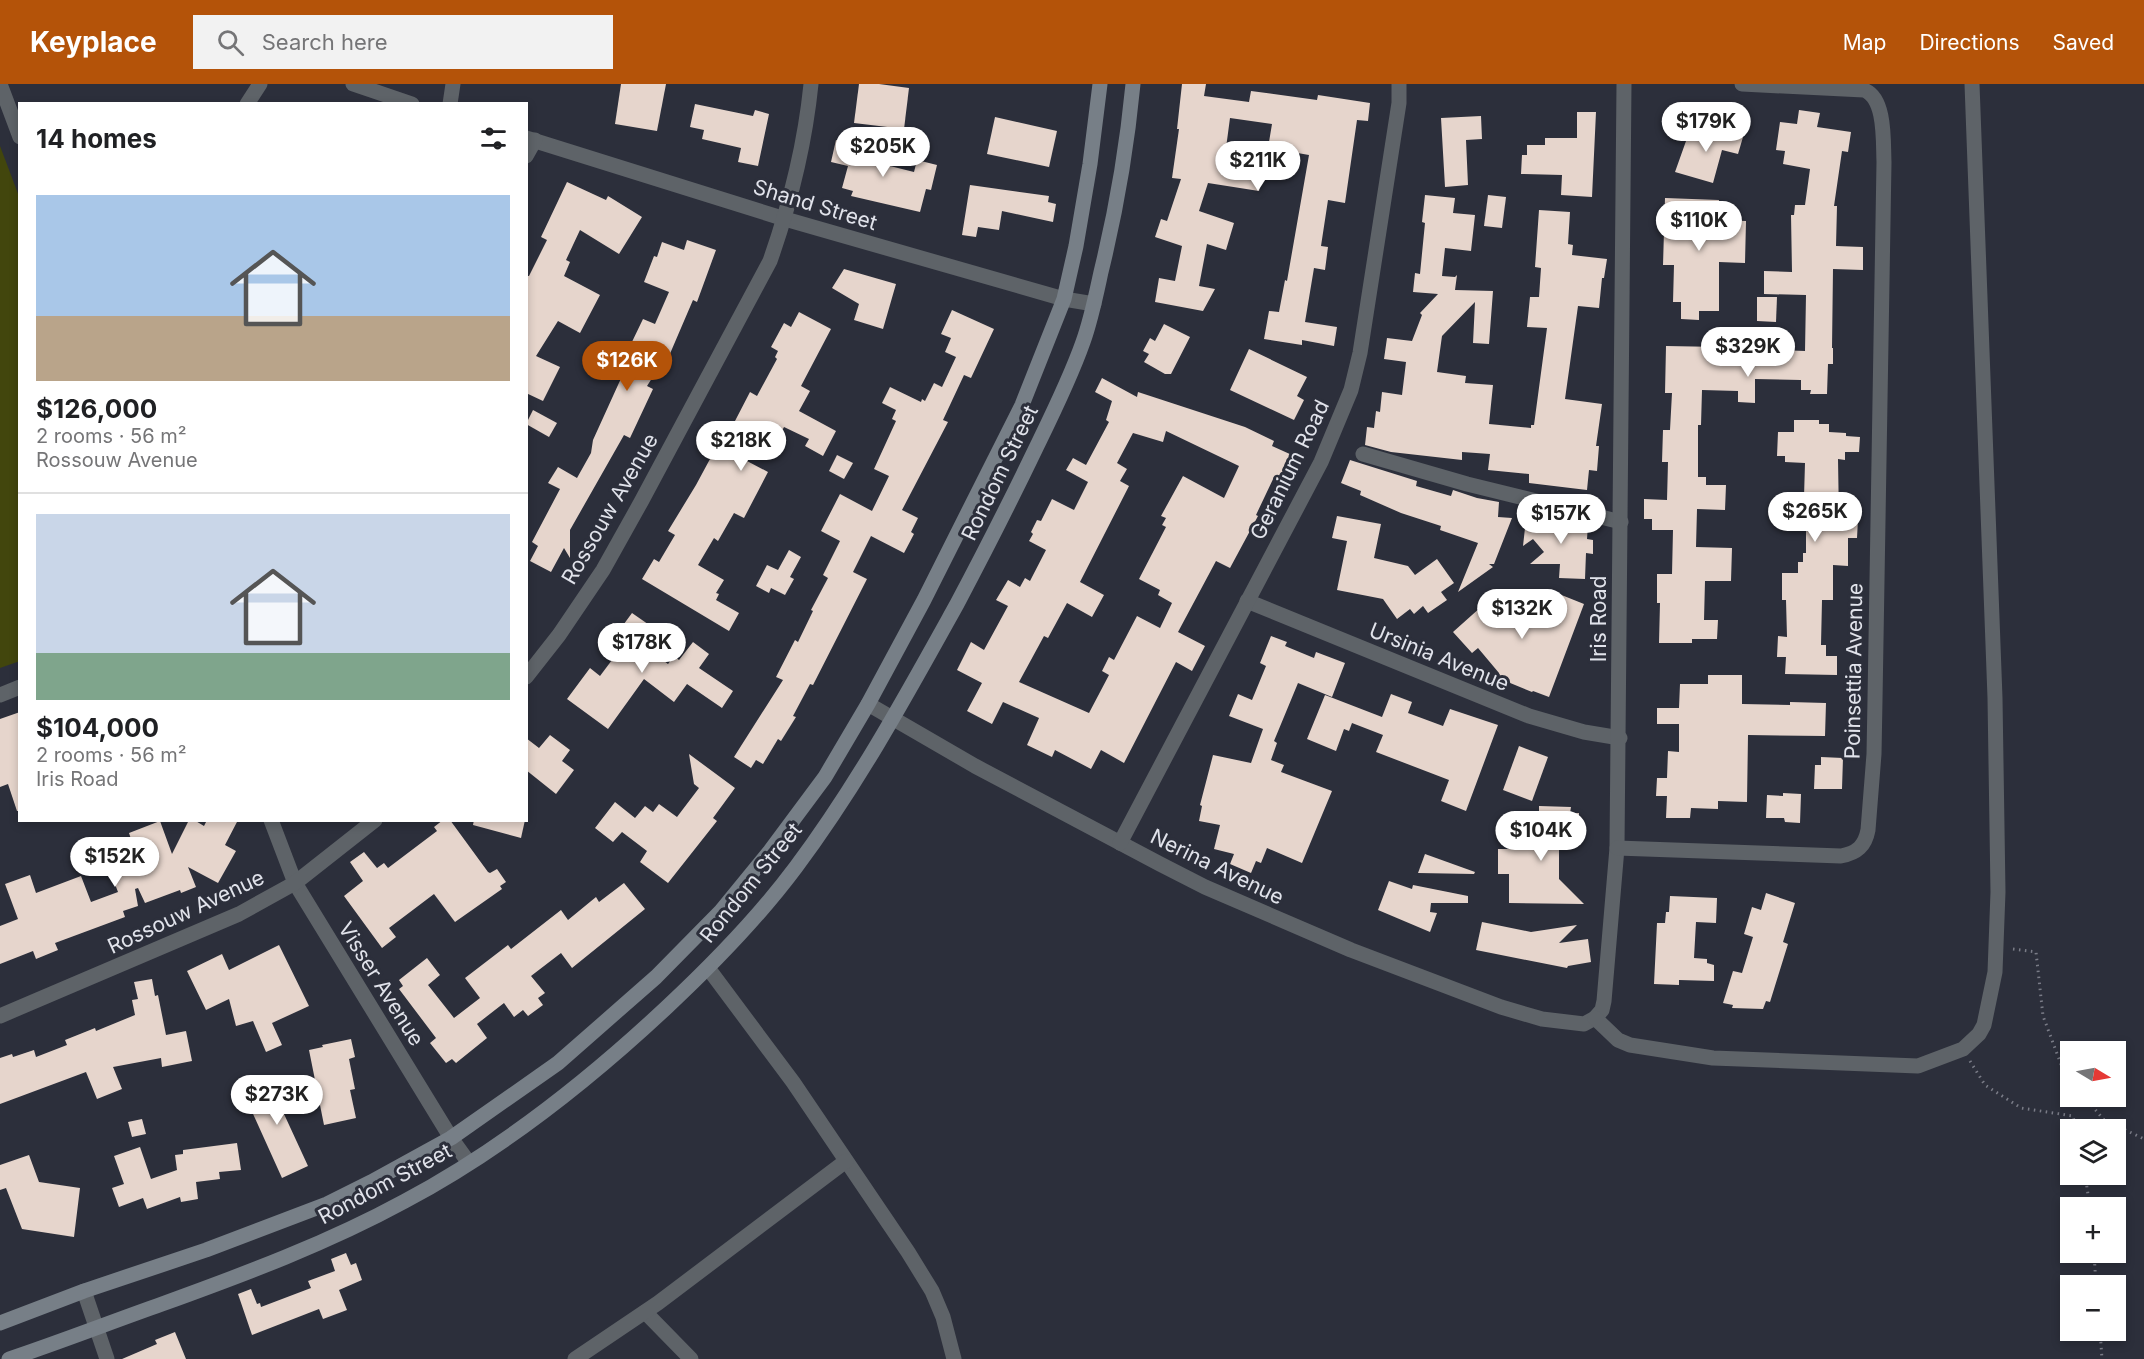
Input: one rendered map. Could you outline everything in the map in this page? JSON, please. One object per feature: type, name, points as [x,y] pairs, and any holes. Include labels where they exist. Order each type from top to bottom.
[{"type":"street","points":[[0,84],[18,132]]},
{"type":"street","points":[[248,102],[260,84]]},
{"type":"street","points":[[352,84],[406,102]]},
{"type":"street","points":[[450,102],[453,84]]},
{"type":"street","name":"Rossouw Avenue","points":[[528,674],[559,635],[603,570],[770,261],[785,219],[809,109],[811,84]]},
{"type":"street","name":"Rondom Street","points":[[0,1323],[84,1291],[195,1254],[327,1204],[451,1138],[558,1063],[656,977],[721,911],[770,851],[825,777],[868,704],[935,580],[1022,405],[1064,299],[1090,164],[1100,84]]},
{"type":"street","name":"Rondom Street","points":[[9,1359],[222,1283],[343,1232],[410,1199],[469,1163],[578,1085],[634,1038],[708,968],[794,870],[862,772],[1001,521],[1051,417],[1077,360],[1094,304],[1109,242],[1133,84]]},
{"type":"street","name":"Geranium Road","points":[[1120,843],[1321,462],[1353,382],[1360,353],[1399,103],[1399,84]]},
{"type":"street","name":"Iris Road","points":[[1598,1014],[1604,1001],[1617,848],[1620,738],[1624,84]]},
{"type":"street","name":"Poinsettia Avenue","points":[[1617,848],[1841,856],[1853,854],[1867,838],[1874,754],[1884,162],[1881,113],[1874,97],[1864,90],[1742,84]]},
{"type":"street","points":[[1598,1014],[1618,1040],[1630,1045],[1713,1058],[1918,1066],[1963,1049],[1980,1034],[1984,1025],[1995,972],[1998,900],[1995,698],[1972,84]]},
{"type":"street","name":"Shand Street","points":[[531,139],[785,219],[1064,299],[1094,304]]},
{"type":"street","points":[[1363,454],[1467,484],[1621,522]]},
{"type":"street","name":"Ursinia Avenue","points":[[1247,602],[1529,716],[1584,732],[1620,738]]},
{"type":"street","points":[[0,695],[18,688]]},
{"type":"street","name":"Nerina Avenue","points":[[868,704],[975,766],[1205,887],[1361,955],[1501,1007],[1542,1019],[1584,1024],[1598,1014]]},
{"type":"street","name":"Visser Avenue","points":[[272,822],[294,883],[451,1138],[469,1163]]},
{"type":"street","name":"Rossouw Avenue","points":[[0,1016],[239,914],[294,883],[372,822]]},
{"type":"street","points":[[708,968],[793,1082],[908,1252],[932,1291],[943,1317],[954,1359]]},
{"type":"street","points":[[575,1359],[645,1312],[846,1161]]},
{"type":"street","points":[[84,1291],[107,1359]]},
{"type":"street","points":[[645,1312],[691,1359]]},
{"type":"path","points":[[1996,947],[2036,952],[2043,1016],[2060,1062]]},
{"type":"path","points":[[1963,1049],[1985,1085],[2021,1108],[2073,1116],[2074,1119]]},
{"type":"path","points":[[2093,1107],[2103,1119],[2144,1139]]},
{"type":"path","points":[[2101,1341],[2102,1359]]},
{"type":"green space","points":[[0,146],[18,194],[18,662],[0,668]]},
{"type":"building","points":[[621,84],[666,84],[657,131],[615,124]]},
{"type":"building","points":[[859,84],[909,88],[904,129],[854,123]]},
{"type":"building","points":[[1182,84],[1206,84],[1204,96],[1249,102],[1251,91],[1317,100],[1318,95],[1370,103],[1368,121],[1357,120],[1345,203],[1328,200],[1321,246],[1328,247],[1325,270],[1314,268],[1305,322],[1337,327],[1334,346],[1302,340],[1302,345],[1264,339],[1269,311],[1279,312],[1285,280],[1287,281],[1309,155],[1268,148],[1272,124],[1230,118],[1226,148],[1238,150],[1237,158],[1265,163],[1259,191],[1208,183],[1199,211],[1234,223],[1226,250],[1207,244],[1199,286],[1215,289],[1203,311],[1155,302],[1159,278],[1175,281],[1182,246],[1155,237],[1161,219],[1167,221],[1181,179],[1172,178]]},
{"type":"building","points":[[695,104],[753,116],[755,110],[769,114],[758,166],[738,162],[741,148],[702,139],[704,130],[690,127]]},
{"type":"building","points":[[1799,110],[1820,113],[1817,127],[1851,132],[1848,152],[1842,151],[1834,206],[1837,206],[1836,246],[1863,247],[1863,270],[1833,269],[1833,364],[1828,364],[1827,394],[1810,394],[1811,390],[1801,390],[1801,380],[1755,379],[1755,403],[1738,402],[1738,391],[1702,390],[1701,425],[1698,425],[1698,477],[1706,477],[1706,485],[1726,485],[1725,510],[1697,509],[1696,547],[1732,548],[1731,581],[1705,581],[1704,620],[1718,620],[1717,639],[1692,639],[1692,643],[1659,643],[1660,603],[1657,603],[1657,574],[1672,574],[1673,530],[1652,530],[1652,519],[1644,519],[1644,499],[1667,500],[1668,462],[1662,462],[1663,430],[1670,430],[1672,393],[1665,393],[1666,346],[1776,348],[1776,350],[1805,351],[1806,295],[1764,294],[1764,271],[1792,272],[1791,215],[1794,215],[1795,205],[1805,205],[1810,169],[1783,164],[1785,151],[1776,150],[1780,122],[1797,124]]},
{"type":"building","points":[[1577,112],[1596,112],[1592,197],[1561,195],[1562,175],[1521,174],[1522,155],[1527,155],[1527,145],[1545,145],[1545,138],[1577,138]]},
{"type":"building","points":[[1481,116],[1482,139],[1466,140],[1468,185],[1445,187],[1441,118]]},
{"type":"building","points":[[995,117],[1057,131],[1049,167],[987,154]]},
{"type":"building","points":[[1691,127],[1710,133],[1711,128],[1743,137],[1738,154],[1722,150],[1713,183],[1675,172]]},
{"type":"building","points":[[836,140],[854,144],[853,149],[888,158],[886,165],[914,172],[917,160],[937,165],[931,190],[926,189],[920,212],[851,196],[853,191],[842,188],[848,166],[831,162]]},
{"type":"building","points":[[567,182],[606,200],[608,196],[642,217],[619,254],[580,230],[566,260],[570,262],[564,276],[600,295],[580,333],[558,321],[536,356],[560,367],[543,401],[528,394],[528,276],[547,240],[541,237]]},
{"type":"building","points":[[970,185],[1049,196],[1048,202],[1056,204],[1053,222],[1002,211],[999,230],[978,227],[976,237],[962,235]]},
{"type":"building","points":[[1425,195],[1455,198],[1453,213],[1475,215],[1471,251],[1445,248],[1442,276],[1455,277],[1457,275],[1455,290],[1493,291],[1489,344],[1473,343],[1475,302],[1442,336],[1437,372],[1466,376],[1465,383],[1493,385],[1489,424],[1531,428],[1531,425],[1534,425],[1547,328],[1527,327],[1530,297],[1539,297],[1541,268],[1535,267],[1539,210],[1570,212],[1568,244],[1573,245],[1572,255],[1607,259],[1604,278],[1602,278],[1599,308],[1578,306],[1565,399],[1602,404],[1596,446],[1599,446],[1597,471],[1589,470],[1587,490],[1529,483],[1529,474],[1488,470],[1490,454],[1462,452],[1462,460],[1391,452],[1365,445],[1367,427],[1374,428],[1376,411],[1380,412],[1382,392],[1402,395],[1406,362],[1384,359],[1387,338],[1412,341],[1422,315],[1420,313],[1438,294],[1413,292],[1415,273],[1420,274]]},
{"type":"building","points":[[1488,195],[1506,197],[1502,228],[1484,226]]},
{"type":"building","points":[[1665,198],[1719,200],[1718,220],[1746,221],[1745,263],[1719,262],[1719,311],[1699,311],[1699,320],[1681,319],[1681,302],[1673,302],[1674,265],[1663,265]]},
{"type":"building","points":[[687,240],[716,250],[697,302],[693,300],[669,356],[667,355],[647,386],[653,389],[630,438],[624,435],[570,530],[570,558],[564,548],[551,572],[530,561],[538,546],[532,542],[560,489],[548,483],[558,467],[577,478],[591,453],[593,440],[628,363],[626,362],[635,348],[630,346],[643,319],[655,324],[669,292],[644,282],[654,256],[657,257],[662,242],[684,250]]},
{"type":"building","points":[[844,269],[896,284],[883,329],[854,320],[859,304],[832,288]]},
{"type":"building","points":[[1757,297],[1777,297],[1776,322],[1757,321]]},
{"type":"building","points":[[952,310],[994,329],[971,378],[964,375],[943,420],[948,422],[902,510],[918,518],[911,532],[914,534],[904,553],[871,536],[853,572],[867,579],[813,685],[810,684],[793,716],[796,717],[781,741],[778,739],[763,764],[756,760],[751,768],[734,757],[783,680],[776,677],[795,640],[798,642],[813,611],[811,610],[828,578],[823,575],[840,541],[821,531],[840,494],[872,511],[889,476],[874,469],[896,421],[892,419],[896,410],[882,403],[890,387],[921,402],[922,399],[925,401],[934,383],[942,387],[956,357],[945,352],[951,338],[941,334]]},
{"type":"building","points":[[799,312],[831,329],[801,386],[810,391],[799,411],[836,431],[823,456],[805,446],[809,439],[784,427],[775,444],[760,436],[747,461],[768,472],[744,518],[734,513],[718,541],[714,538],[698,565],[724,580],[716,593],[719,594],[716,600],[739,613],[729,631],[642,579],[654,559],[659,562],[675,535],[668,531],[717,446],[721,448],[750,392],[757,396],[777,359],[775,357],[778,351],[771,347],[784,323],[791,327]]},
{"type":"building","points":[[1164,324],[1190,337],[1171,374],[1165,374],[1144,362],[1149,354],[1143,351],[1150,338],[1155,341]]},
{"type":"building","points":[[1249,349],[1307,377],[1297,396],[1304,400],[1294,420],[1230,390]]},
{"type":"building","points":[[1102,378],[1137,397],[1138,392],[1245,427],[1274,441],[1272,446],[1292,455],[1280,480],[1274,477],[1256,515],[1258,516],[1230,568],[1216,561],[1178,632],[1205,646],[1192,671],[1176,662],[1124,763],[1101,750],[1091,769],[1055,750],[1052,757],[1027,745],[1039,718],[1003,702],[992,724],[967,711],[982,683],[957,670],[971,642],[984,650],[1008,606],[996,600],[1008,580],[1020,587],[1025,578],[1030,581],[1046,550],[1029,541],[1037,520],[1041,521],[1052,499],[1074,510],[1088,482],[1066,470],[1073,458],[1086,465],[1109,422],[1106,420],[1112,401],[1095,392]],"holes":[[[1166,431],[1239,466],[1224,498],[1183,476],[1161,516],[1166,518],[1162,525],[1166,527],[1139,579],[1160,590],[1158,595],[1172,603],[1160,628],[1137,616],[1114,660],[1109,657],[1102,671],[1109,675],[1089,713],[1019,682],[1044,636],[1048,638],[1067,603],[1092,617],[1104,595],[1080,582],[1129,486],[1120,481],[1127,469],[1117,463],[1133,433],[1163,442]]]},
{"type":"building","points":[[533,410],[557,423],[549,437],[528,425]]},
{"type":"building","points":[[1794,420],[1819,420],[1819,424],[1829,424],[1829,432],[1860,437],[1859,452],[1845,452],[1845,460],[1838,459],[1839,519],[1858,519],[1857,538],[1848,538],[1848,566],[1833,565],[1833,600],[1822,600],[1821,645],[1826,645],[1826,656],[1837,656],[1837,675],[1785,674],[1786,657],[1777,657],[1778,636],[1787,637],[1786,600],[1782,600],[1782,573],[1798,573],[1798,562],[1803,562],[1803,553],[1806,553],[1806,519],[1794,519],[1794,496],[1804,497],[1805,463],[1785,462],[1785,456],[1777,456],[1778,432],[1794,432]]},
{"type":"building","points":[[837,455],[853,463],[844,479],[829,471]]},
{"type":"building","points":[[1350,460],[1417,481],[1416,486],[1451,496],[1453,490],[1499,502],[1498,517],[1512,518],[1494,564],[1489,564],[1493,567],[1458,592],[1478,543],[1440,530],[1441,526],[1401,513],[1360,495],[1361,491],[1341,483]]},
{"type":"building","points":[[1337,516],[1381,524],[1374,558],[1408,566],[1415,575],[1437,559],[1454,583],[1441,592],[1447,600],[1428,613],[1423,606],[1414,614],[1410,609],[1397,619],[1383,599],[1337,590],[1347,541],[1332,538]]},
{"type":"building","points":[[1526,519],[1573,520],[1588,524],[1587,539],[1593,540],[1593,554],[1586,553],[1585,579],[1559,578],[1560,564],[1530,564],[1544,552],[1533,539],[1523,546]]},
{"type":"building","points":[[789,550],[801,557],[790,577],[794,579],[785,595],[771,588],[769,593],[756,586],[767,565],[778,570]]},
{"type":"building","points":[[1500,590],[1508,600],[1515,594],[1529,610],[1549,617],[1553,606],[1559,608],[1559,594],[1584,604],[1549,697],[1498,678],[1499,673],[1478,648],[1472,653],[1453,632]]},
{"type":"building","points":[[632,613],[655,629],[643,645],[668,664],[674,656],[679,660],[693,642],[709,654],[699,668],[733,691],[722,708],[687,684],[674,702],[644,679],[608,729],[567,699],[590,668],[600,676],[618,652],[600,640],[613,623],[621,628]]},
{"type":"building","points":[[1271,636],[1287,642],[1285,646],[1314,658],[1316,652],[1345,663],[1332,697],[1298,683],[1274,741],[1277,743],[1271,760],[1284,765],[1281,772],[1332,791],[1302,863],[1267,848],[1261,863],[1256,861],[1251,873],[1230,864],[1234,854],[1214,849],[1220,825],[1199,821],[1202,806],[1200,805],[1213,755],[1251,763],[1263,729],[1229,716],[1238,694],[1252,700],[1266,666],[1260,663]]},
{"type":"building","points":[[1708,675],[1742,675],[1742,704],[1826,703],[1825,736],[1748,735],[1747,802],[1718,801],[1718,809],[1691,808],[1690,818],[1666,818],[1667,796],[1656,796],[1657,778],[1667,778],[1668,751],[1679,752],[1679,724],[1657,724],[1657,708],[1679,708],[1680,684],[1708,684]]},
{"type":"building","points":[[1391,694],[1412,702],[1408,713],[1443,726],[1450,709],[1498,725],[1466,811],[1441,801],[1449,780],[1376,752],[1383,735],[1352,723],[1349,731],[1344,729],[1336,751],[1307,739],[1325,695],[1382,717]]},
{"type":"building","points":[[18,713],[18,811],[8,784],[0,787],[0,719]]},
{"type":"building","points":[[550,735],[570,750],[562,761],[574,770],[556,794],[528,772],[528,740],[539,748]]},
{"type":"building","points":[[1519,746],[1548,757],[1532,801],[1503,790]]},
{"type":"building","points":[[689,754],[735,788],[713,818],[717,821],[668,883],[640,862],[647,851],[622,832],[613,842],[595,828],[615,802],[635,818],[645,806],[653,812],[659,804],[677,817],[699,788],[694,784]]},
{"type":"building","points":[[1821,757],[1843,758],[1842,789],[1814,789],[1815,765],[1821,765]]},
{"type":"building","points":[[1783,793],[1801,794],[1800,823],[1785,822],[1784,818],[1766,818],[1767,795],[1783,796]]},
{"type":"building","points":[[1539,806],[1571,807],[1570,813],[1579,813],[1579,836],[1559,836],[1559,879],[1584,904],[1509,903],[1509,874],[1498,874],[1498,849],[1539,849]]},
{"type":"building","points":[[157,822],[160,822],[172,854],[188,822],[197,822],[204,826],[206,822],[237,822],[225,845],[236,851],[218,883],[188,867],[196,887],[181,893],[180,890],[145,903],[138,888],[135,889],[138,906],[123,911],[125,917],[55,943],[58,950],[36,959],[33,951],[0,964],[0,926],[18,919],[5,884],[30,875],[36,893],[81,876],[91,902],[118,892],[110,871],[131,863],[126,848],[133,845],[129,833]]},
{"type":"building","points":[[440,822],[451,822],[488,872],[497,869],[506,882],[500,886],[502,889],[455,922],[434,894],[389,928],[396,937],[382,948],[344,896],[363,881],[350,862],[364,852],[377,868],[384,863],[388,868],[437,831],[434,827]]},
{"type":"building","points":[[474,822],[525,822],[521,838],[473,825]]},
{"type":"building","points":[[1425,854],[1475,872],[1474,874],[1418,873]]},
{"type":"building","points":[[1389,881],[1412,889],[1413,885],[1468,896],[1468,903],[1431,903],[1430,912],[1437,913],[1430,932],[1378,910]]},
{"type":"building","points":[[624,883],[645,909],[572,968],[561,953],[531,976],[545,993],[538,998],[543,1005],[528,1016],[523,1010],[514,1017],[504,1003],[477,1024],[487,1038],[456,1063],[452,1059],[446,1063],[430,1043],[436,1038],[399,989],[403,986],[399,980],[427,958],[440,975],[428,985],[454,1018],[480,998],[465,978],[508,945],[511,949],[561,910],[568,920],[596,897],[599,902]]},
{"type":"building","points":[[1766,893],[1795,903],[1783,942],[1788,944],[1770,1002],[1766,1001],[1763,1009],[1732,1008],[1733,1005],[1723,1003],[1733,971],[1742,973],[1753,937],[1744,934],[1752,907],[1761,910]]},
{"type":"building","points":[[1670,896],[1717,898],[1716,923],[1696,922],[1694,958],[1707,959],[1707,963],[1714,965],[1714,981],[1679,980],[1679,985],[1654,984],[1657,923],[1665,923],[1666,912],[1669,912]]},
{"type":"building","points":[[1482,922],[1531,932],[1577,925],[1559,943],[1588,939],[1591,962],[1567,968],[1476,950]]},
{"type":"building","points":[[279,945],[309,1006],[272,1023],[282,1045],[266,1052],[253,1021],[236,1026],[229,999],[206,1010],[187,971],[222,954],[229,970]]},
{"type":"building","points":[[152,979],[155,996],[158,995],[166,1035],[186,1031],[192,1061],[162,1067],[161,1058],[113,1067],[122,1089],[97,1099],[86,1072],[0,1104],[0,1058],[12,1054],[13,1057],[34,1050],[36,1057],[67,1045],[65,1040],[95,1028],[96,1031],[135,1015],[132,1000],[138,999],[134,982]]},
{"type":"building","points":[[351,1039],[355,1057],[349,1059],[355,1089],[350,1090],[356,1118],[324,1125],[309,1050]]},
{"type":"building","points":[[287,1076],[295,1093],[278,1101],[308,1166],[282,1178],[245,1096]]},
{"type":"building","points":[[142,1119],[146,1134],[132,1137],[128,1122]]},
{"type":"building","points":[[237,1143],[241,1170],[219,1172],[220,1179],[196,1182],[198,1199],[181,1202],[180,1197],[147,1209],[143,1198],[119,1207],[112,1188],[124,1184],[114,1156],[140,1147],[151,1179],[177,1170],[175,1155],[183,1154],[183,1150]]},
{"type":"building","points":[[29,1155],[39,1182],[80,1188],[74,1237],[22,1229],[6,1188],[0,1190],[0,1165]]},
{"type":"building","points":[[346,1253],[351,1265],[356,1263],[362,1280],[339,1290],[347,1310],[323,1319],[319,1309],[252,1335],[238,1294],[251,1289],[257,1304],[260,1303],[261,1307],[311,1288],[308,1281],[335,1271],[331,1259]]},
{"type":"building","points":[[175,1332],[186,1359],[122,1359],[157,1344],[155,1340]]}]
